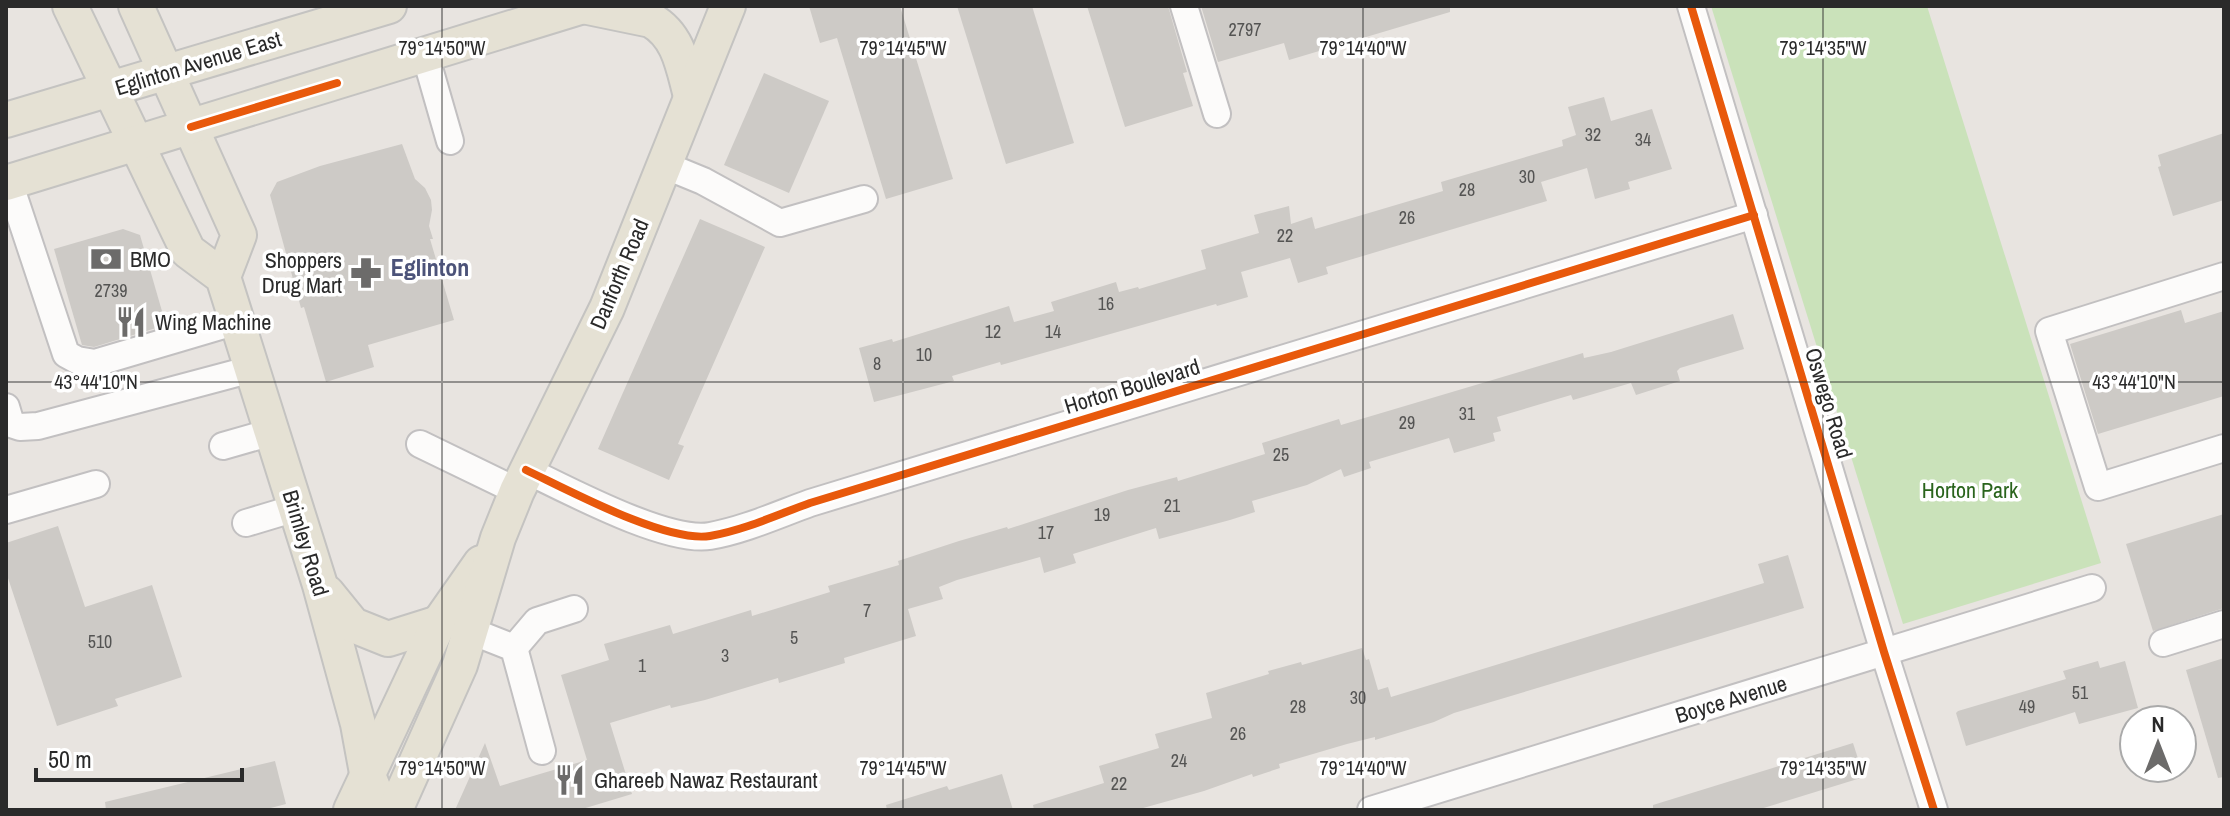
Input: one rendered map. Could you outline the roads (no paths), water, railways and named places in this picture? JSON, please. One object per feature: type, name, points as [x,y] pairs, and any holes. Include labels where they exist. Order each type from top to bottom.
[{"type":"main road","points":[[70,6],[188,251],[223,277],[239,235],[136,6]]},
{"type":"main road","name":"Eglinton Avenue East","points":[[6,120],[389,6]]},
{"type":"main road","points":[[8,182],[583,6],[651,20],[661,26],[677,45],[691,96]]},
{"type":"main road","name":"Danforth Road","points":[[351,810],[367,773],[455,627],[522,480],[607,308],[728,6]]},
{"type":"main road","name":"Brimley Road","points":[[223,277],[320,585],[358,724],[367,773],[382,810]]},
{"type":"main road","points":[[320,585],[353,625],[388,639],[455,627]]},
{"type":"main road","name":"Danforth Road","points":[[395,810],[460,665],[455,627]]},
{"type":"street","points":[[1184,6],[1217,114]]},
{"type":"street","name":"Oswego Road","points":[[1691,6],[1934,810]]},
{"type":"street","points":[[425,54],[450,141]]},
{"type":"street","points":[[664,165],[703,181],[780,223],[864,199]]},
{"type":"street","points":[[8,182],[66,354],[77,360],[95,363],[237,321]]},
{"type":"street","name":"Horton Boulevard","points":[[420,444],[589,500],[674,534],[708,536],[1754,215]]},
{"type":"street","points":[[2224,276],[2049,331],[2098,487],[2224,448]]},
{"type":"street","points":[[6,407],[11,424],[38,426],[252,369]]},
{"type":"street","points":[[223,446],[272,432]]},
{"type":"street","points":[[6,510],[96,484]]},
{"type":"street","points":[[246,523],[296,508]]},
{"type":"street","name":"Boyce Avenue","points":[[1371,810],[2092,588]]},
{"type":"street","points":[[514,648],[537,621],[574,609]]},
{"type":"street","points":[[2163,643],[2224,624]]},
{"type":"street","points":[[455,627],[514,648]]},
{"type":"street","points":[[514,648],[542,751]]},
{"type":"place","name":"BMO","points":[[106,259]]},
{"type":"place","name":"Shoppers Drug Mart","points":[[366,273]]},
{"type":"place","name":"Wing Machine","points":[[131,322]]},
{"type":"place","name":"Ghareeb Nawaz Restaurant","points":[[570,780]]},
{"type":"district","name":"Eglinton","points":[[430,268]]},
{"type":"park label","name":"Horton Park","points":[[1970,490]]}]
